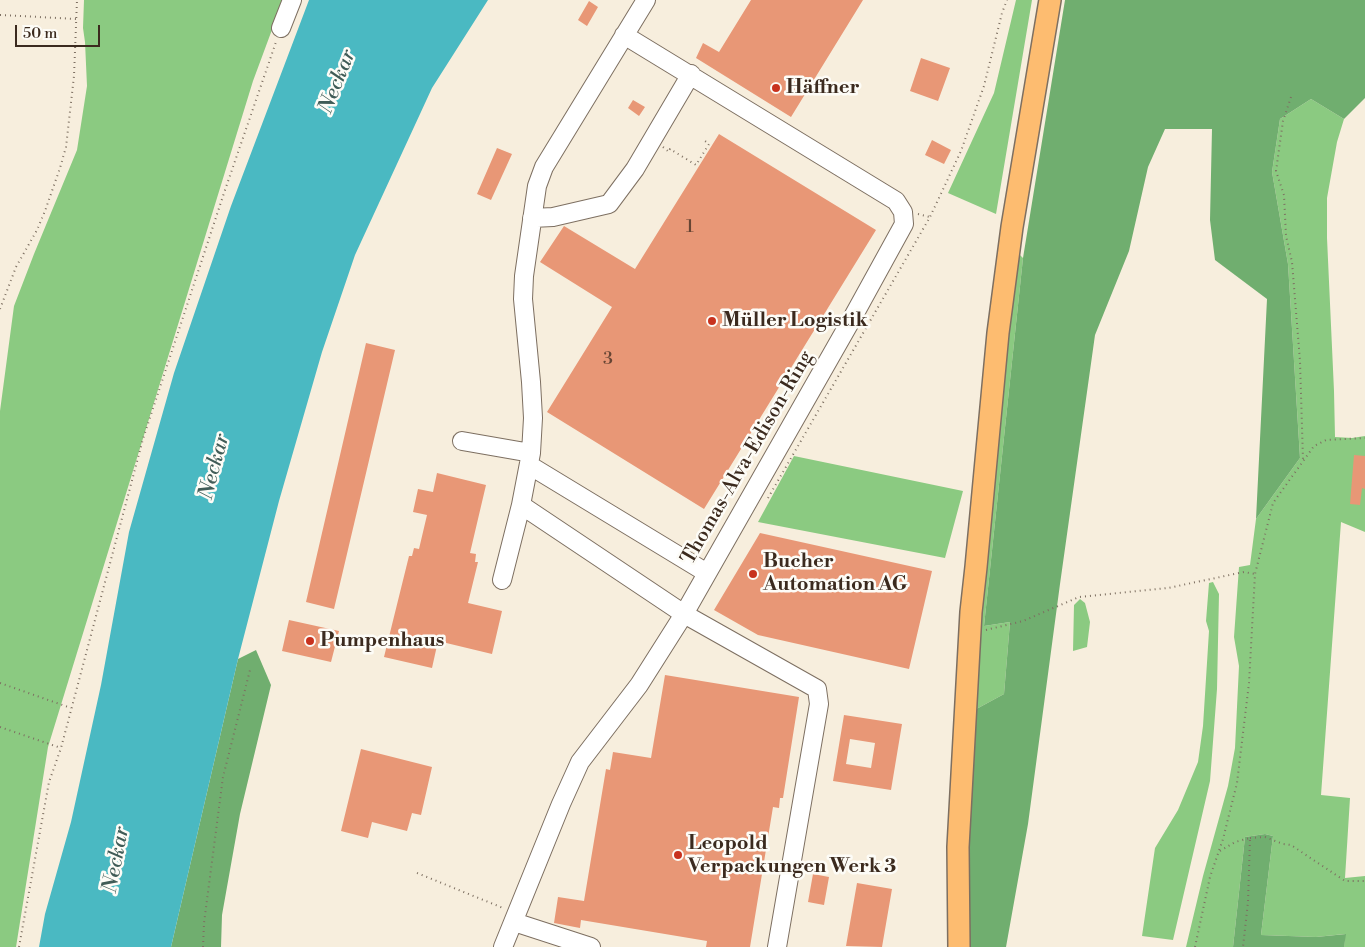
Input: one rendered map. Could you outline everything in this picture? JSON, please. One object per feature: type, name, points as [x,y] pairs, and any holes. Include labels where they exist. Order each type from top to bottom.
[{"type":"main road","points":[[959,947],[958,847],[971,632],[998,333],[1012,228],[1050,0]]},
{"type":"street","points":[[281,28],[292,0]]},
{"type":"street","points":[[502,580],[521,505],[530,459],[533,418],[522,299],[537,186],[544,167],[646,0]]},
{"type":"street","name":"Thomas-Alva-Edison-Ring","points":[[500,945],[515,918],[580,762],[639,686],[684,614],[904,224],[903,212],[896,201],[691,74],[624,35]]},
{"type":"street","points":[[532,218],[552,217],[609,204],[635,169],[691,74]]},
{"type":"street","points":[[462,442],[530,459],[707,573]]},
{"type":"street","points":[[521,505],[684,614],[817,689],[819,704],[777,947]]},
{"type":"street","points":[[515,918],[591,947]]},
{"type":"path","points":[[0,309],[16,267],[37,230],[45,211],[62,161],[69,126],[78,0]]},
{"type":"path","points":[[766,501],[930,217],[961,151],[978,104],[1007,0]]},
{"type":"path","points":[[0,15],[78,20]]},
{"type":"path","points":[[19,947],[49,782],[72,708],[143,439],[224,193],[281,28]]},
{"type":"path","points":[[1292,97],[1283,121],[1276,171],[1284,195],[1286,236],[1292,262],[1300,361],[1303,460]]},
{"type":"path","points":[[659,128],[663,130],[660,136],[663,148],[669,152],[670,149],[696,165],[709,144],[705,141]]},
{"type":"path","points":[[1195,947],[1210,877],[1223,839],[1237,782],[1249,683],[1255,574],[1273,503],[1314,446],[1326,440],[1365,438]]},
{"type":"path","points":[[971,632],[990,630],[1023,621],[1079,597],[1168,588],[1244,572],[1255,574]]},
{"type":"path","points":[[202,947],[223,777],[250,670]]},
{"type":"path","points":[[0,683],[72,708]]},
{"type":"path","points":[[0,727],[61,748]]},
{"type":"path","points":[[1219,851],[1235,842],[1265,837],[1292,845],[1345,881],[1365,881]]},
{"type":"path","points":[[1243,947],[1248,902],[1250,838]]},
{"type":"path","points":[[417,873],[515,918]]},
{"type":"green space","points":[[84,0],[283,0],[253,81],[48,747],[16,947],[0,947],[0,411],[14,306],[77,150],[87,86],[83,28]]},
{"type":"green space","points":[[1016,0],[1032,0],[996,214],[948,193],[994,93]]},
{"type":"green space","points":[[1065,0],[1365,0],[1365,98],[1344,119],[1311,99],[1280,119],[1272,172],[1288,264],[1300,458],[1256,519],[1267,299],[1215,260],[1210,220],[1212,129],[1165,129],[1148,167],[1129,251],[1095,335],[1028,824],[1006,947],[963,947],[969,713],[1004,694],[1010,622],[984,626],[1023,258]]},
{"type":"green space","points":[[1311,99],[1344,119],[1337,142],[1327,198],[1335,437],[1352,438],[1365,436],[1365,532],[1341,522],[1321,795],[1350,798],[1345,878],[1365,876],[1365,947],[1344,947],[1345,934],[1316,937],[1261,935],[1273,836],[1265,834],[1245,837],[1233,947],[1186,947],[1228,786],[1235,748],[1239,666],[1234,637],[1239,567],[1250,565],[1256,519],[1300,458],[1288,264],[1272,172],[1280,119]]},
{"type":"green space","points":[[1016,251],[1023,258],[984,626],[1010,622],[1004,694],[969,713]]},
{"type":"green space","points":[[794,456],[963,491],[945,558],[758,522]]},
{"type":"green space","points":[[1213,582],[1219,594],[1217,689],[1210,781],[1173,940],[1142,936],[1155,848],[1178,810],[1198,762],[1203,726],[1209,631],[1206,621],[1209,583]]},
{"type":"green space","points":[[1080,599],[1085,603],[1090,622],[1087,647],[1073,651],[1074,605]]},
{"type":"green space","points":[[256,650],[271,685],[240,814],[222,915],[221,947],[171,947],[238,659]]},
{"type":"green space","points":[[1265,834],[1273,836],[1261,935],[1316,937],[1346,934],[1344,947],[1233,947],[1245,837]]},
{"type":"water","name":"Neckar","points":[[309,0],[488,0],[432,88],[355,255],[322,352],[279,501],[238,659],[171,947],[39,947],[45,914],[71,822],[101,685],[129,532],[174,373],[231,206]]},
{"type":"building","name":"Häffner","points":[[751,0],[863,0],[791,117],[696,58],[703,43],[719,52]]},
{"type":"building","points":[[589,1],[598,7],[587,26],[578,20]]},
{"type":"building","points":[[921,58],[950,68],[938,101],[910,91]]},
{"type":"building","points":[[633,100],[645,107],[639,116],[628,108]]},
{"type":"building","name":"Müller Logistik","points":[[719,134],[876,230],[704,509],[547,412],[612,307],[540,262],[564,226],[635,269]]},
{"type":"building","points":[[932,140],[951,150],[944,164],[925,155]]},
{"type":"building","points":[[497,148],[512,154],[491,200],[477,194]]},
{"type":"building","points":[[366,343],[395,350],[334,609],[306,602]]},
{"type":"building","points":[[1354,455],[1365,456],[1365,489],[1362,488],[1360,505],[1350,504]]},
{"type":"building","points":[[437,473],[486,485],[470,553],[476,554],[475,562],[478,562],[468,603],[502,611],[492,654],[438,641],[432,668],[384,657],[409,556],[412,556],[414,548],[419,549],[427,515],[413,512],[418,489],[433,492]]},
{"type":"building","points":[[760,533],[932,571],[909,669],[758,635],[714,610]]},
{"type":"building","name":"Pumpenhaus","points":[[289,620],[339,631],[331,662],[282,651]]},
{"type":"building","name":"Leopold Verpackungen Werk 3","points":[[665,675],[799,697],[783,798],[780,798],[779,808],[773,807],[750,947],[706,947],[707,941],[581,920],[580,928],[554,923],[558,897],[584,901],[606,769],[610,770],[613,752],[651,758]]},
{"type":"building","points":[[844,715],[902,724],[891,790],[833,781]],"holes":[[[850,739],[875,743],[871,768],[846,764]]]},
{"type":"building","points":[[361,749],[432,767],[421,815],[412,813],[407,831],[372,822],[368,838],[341,831]]},
{"type":"building","points":[[813,874],[829,877],[824,905],[808,902]]},
{"type":"building","points":[[857,883],[892,889],[882,947],[846,946]]},
{"type":"place","name":"Häffner","points":[[776,88]]},
{"type":"place","name":"Müller Logistik","points":[[712,321]]},
{"type":"place","name":"Bucher Automation AG","points":[[753,574]]},
{"type":"place","name":"Pumpenhaus","points":[[310,641]]},
{"type":"place","name":"Leopold Verpackungen Werk 3","points":[[678,855]]}]
